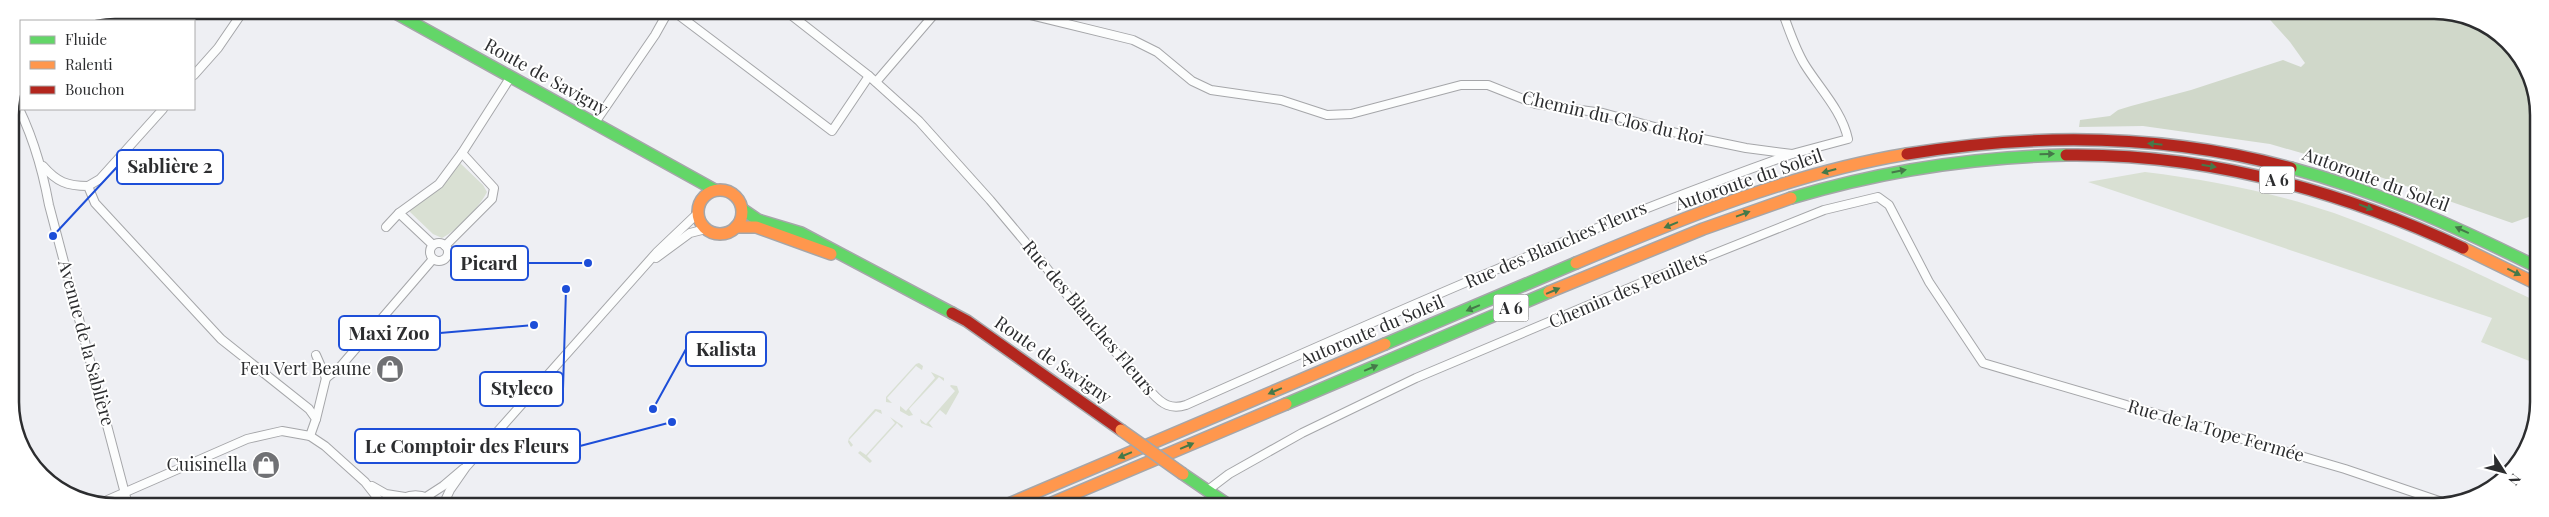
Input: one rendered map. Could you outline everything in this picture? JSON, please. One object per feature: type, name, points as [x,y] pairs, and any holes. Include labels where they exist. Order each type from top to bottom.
[{"type":"main road","name":"Route de Savigny","points":[[406,19],[715,190]]},
{"type":"main road","name":"Autoroute du Soleil","points":[[1023,498],[1693,216],[1817,174],[1927,150],[1998,142],[2067,139],[2137,142],[2227,154],[2314,174],[2365,191],[2448,224],[2530,264]]},
{"type":"main road","name":"Autoroute du Soleil","points":[[1064,498],[1714,225],[1822,189],[1885,173],[1938,164],[2014,156],[2102,155],[2170,160],[2241,172],[2293,184],[2360,205],[2442,238],[2530,281]]},
{"type":"main road","points":[[685,175],[706,229],[721,234],[736,227],[741,219],[742,209],[737,197],[731,192],[715,190],[707,194],[699,208]]},
{"type":"main road","name":"Route de Savigny","points":[[742,209],[758,220],[786,228],[837,251],[980,329],[1219,498]]},
{"type":"main road","name":"Route de Savigny","points":[[736,227],[786,228]]},
{"type":"street","points":[[195,74],[218,48],[238,19]]},
{"type":"street","points":[[594,124],[665,19]]},
{"type":"street","points":[[682,19],[832,132],[869,76]]},
{"type":"street","name":"Rue des Blanches Fleurs","points":[[797,19],[869,76],[918,121],[990,200],[1042,262],[1081,313],[1152,394],[1166,405],[1175,407],[1186,405],[1554,244],[1711,182],[1792,154]]},
{"type":"street","points":[[876,82],[930,19]]},
{"type":"street","name":"Chemin du Clos du Roi","points":[[1047,19],[1133,40],[1157,52],[1192,81],[1211,90],[1281,100],[1326,115],[1351,114],[1461,84],[1478,83],[1496,87],[1536,104],[1603,112],[1722,143],[1792,154],[1848,139],[1846,131],[1831,102],[1799,54],[1785,19]]},
{"type":"street","points":[[386,228],[399,213],[439,184],[462,153],[510,78]]},
{"type":"street","name":"Avenue de la Sablière","points":[[19,110],[42,165],[49,205],[126,498]]},
{"type":"street","points":[[42,165],[59,182],[72,186],[88,186],[100,179],[162,110]]},
{"type":"street","points":[[446,246],[492,199],[494,188],[462,153]]},
{"type":"street","points":[[88,186],[95,203],[222,339],[308,409],[316,419]]},
{"type":"street","name":"Chemin des Peuillets","points":[[1208,490],[1252,461],[1346,410],[1416,378],[1641,283],[1840,205],[1875,197],[1881,198],[1889,205],[1928,282],[1983,363]]},
{"type":"street","points":[[113,498],[247,439],[282,431],[310,436],[366,482],[386,494],[405,497],[426,497],[437,491],[466,466],[652,260],[666,242],[699,208]]},
{"type":"street","points":[[399,213],[433,245]]},
{"type":"street","points":[[652,260],[690,233],[706,229]]},
{"type":"street","points":[[440,243],[446,246],[448,254],[444,259],[439,261],[433,259],[430,251],[433,245],[440,243]]},
{"type":"street","points":[[326,378],[340,367],[433,259]]},
{"type":"street","points":[[310,436],[326,378],[316,355]]},
{"type":"street","name":"Rue de la Tope Fermée","points":[[1983,363],[2345,469],[2430,498]]},
{"type":"street","points":[[446,498],[466,466]]},
{"type":"street","points":[[366,482],[379,498]]},
{"type":"shaded area","points":[[2269,19],[2447,20],[2465,24],[2493,39],[2510,56],[2517,67],[2528,96],[2530,108],[2530,217],[2512,223],[2360,170],[2270,144],[2143,126],[2079,127],[2080,120],[2110,116],[2118,110],[2191,90],[2283,60],[2301,67],[2305,63],[2290,42]]},
{"type":"shaded area","points":[[460,163],[483,185],[487,192],[479,205],[467,218],[442,238],[433,234],[408,210],[441,188]]},
{"type":"shaded area","points":[[2145,172],[2193,179],[2288,199],[2360,223],[2462,266],[2530,298],[2530,361],[2481,342],[2492,318],[2088,182]]},
{"type":"shaded area","points":[[919,363],[923,366],[922,370],[916,366],[887,398],[892,403],[886,402],[886,397],[916,364]]},
{"type":"shaded area","points":[[931,372],[944,378],[944,381],[939,377],[909,409],[913,415],[909,416],[900,411],[900,406],[906,411],[935,378]]},
{"type":"shaded area","points":[[951,385],[957,386],[959,392],[946,415],[940,410],[929,423],[933,428],[921,423],[920,419],[926,424],[955,391]]},
{"type":"shaded area","points":[[875,409],[881,410],[882,414],[876,411],[849,440],[853,445],[851,447],[848,442],[849,438]]},
{"type":"shaded area","points":[[890,417],[903,426],[902,428],[897,423],[867,456],[872,461],[870,463],[858,453],[860,451],[866,455],[895,423]]},
{"type":"traffic: fast","points":[[406,19],[715,190]]},
{"type":"traffic: fast","points":[[1791,198],[1859,180],[1927,167],[1961,162],[2066,155]]},
{"type":"traffic: fast","points":[[2291,168],[2323,177],[2416,211],[2530,264]]},
{"type":"traffic: fast","points":[[742,209],[758,220],[801,233],[952,313]]},
{"type":"traffic: fast","points":[[1385,344],[1576,263]]},
{"type":"traffic: fast","points":[[1286,404],[1549,292]]},
{"type":"traffic: fast","points":[[1183,474],[1218,498]]},
{"type":"traffic: slow","points":[[1576,263],[1697,214],[1780,185],[1864,162],[1907,154]]},
{"type":"traffic: slow","points":[[724,190],[736,196],[741,204],[742,212],[741,220],[736,228],[728,233],[716,234],[704,228],[699,220],[698,208],[704,196],[712,191],[724,190]]},
{"type":"traffic: slow","points":[[1549,292],[1703,229],[1791,198]]},
{"type":"traffic: slow","points":[[736,227],[756,227],[831,254]]},
{"type":"traffic: slow","points":[[2463,248],[2530,281]]},
{"type":"traffic: slow","points":[[1023,498],[1385,344]]},
{"type":"traffic: slow","points":[[1064,498],[1286,404]]},
{"type":"traffic: slow","points":[[1121,430],[1183,474]]},
{"type":"traffic: jam","points":[[1907,154],[2003,143],[2051,140],[2100,140],[2196,149],[2244,157],[2291,168]]},
{"type":"traffic: jam","points":[[2066,155],[2118,156],[2169,161],[2220,168],[2270,179],[2368,209],[2416,227],[2463,248]]},
{"type":"traffic: jam","points":[[952,313],[967,321],[1121,430]]},
{"type":"place","name":"Sablière 2","points":[[53,236]]},
{"type":"place","name":"Picard","points":[[588,263]]},
{"type":"place","name":"Styleco","points":[[566,289]]},
{"type":"place","name":"Maxi Zoo","points":[[534,325]]},
{"type":"place","name":"Feu Vert Beaune","points":[[390,369]]},
{"type":"place","name":"Kalista","points":[[653,409]]},
{"type":"place","name":"Le Comptoir des Fleurs","points":[[672,422]]},
{"type":"place","name":"Cuisinella","points":[[266,465]]}]
